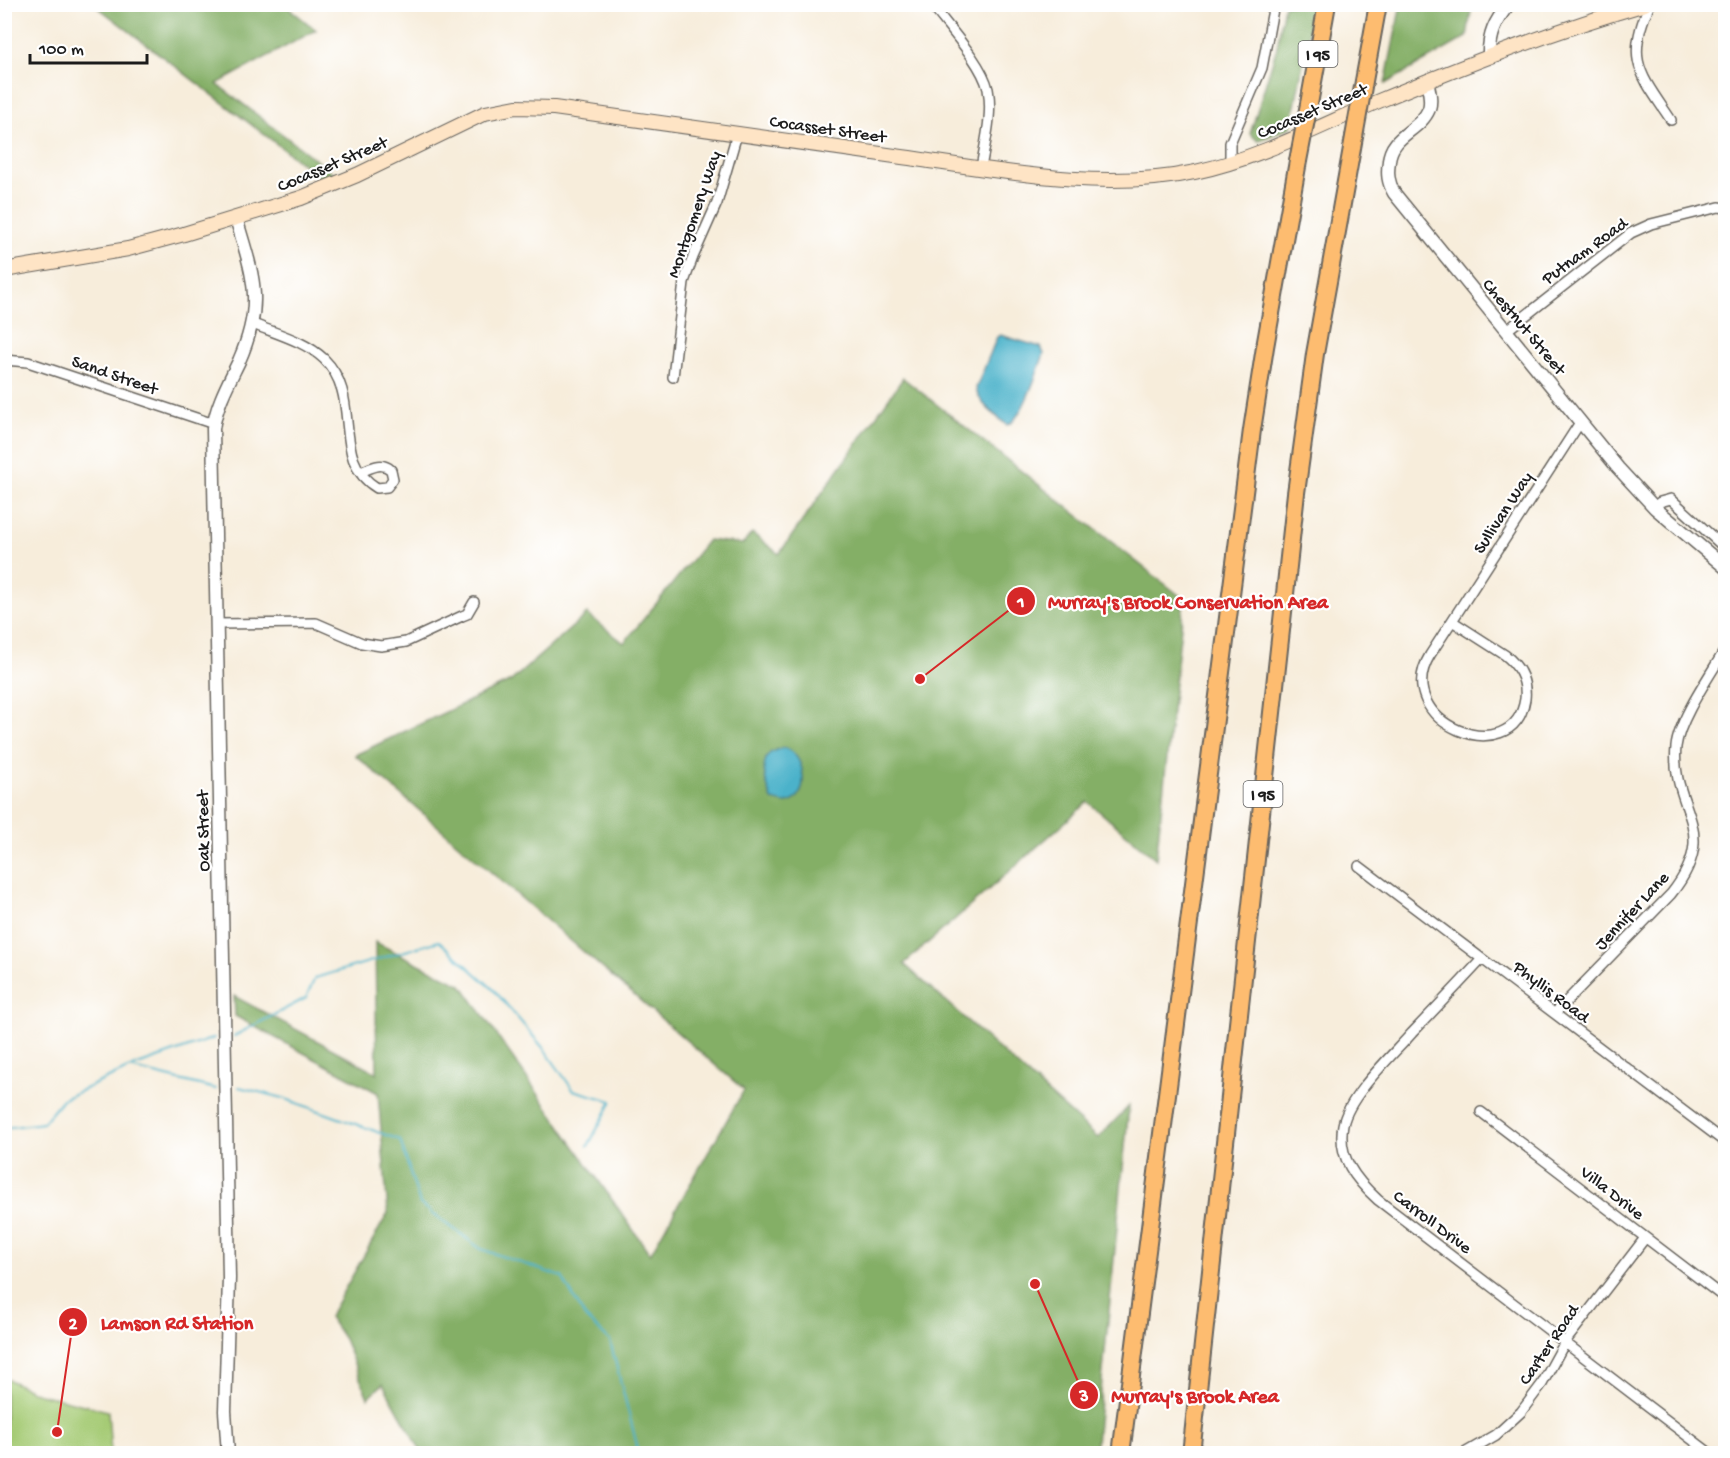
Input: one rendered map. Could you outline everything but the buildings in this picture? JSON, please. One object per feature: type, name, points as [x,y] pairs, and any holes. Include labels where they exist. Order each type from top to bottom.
[{"type":"highway","name":"I 95","points":[[1121,1454],[1251,440],[1265,348],[1327,4]]},
{"type":"highway","name":"I 95","points":[[1191,1454],[1296,493],[1317,345],[1378,4]]},
{"type":"main road","name":"Cocasset Street","points":[[4,270],[128,249],[301,198],[357,175],[485,113],[506,108],[554,108],[1066,178],[1113,180],[1181,175],[1230,162],[1427,81],[1568,27],[1645,4]]},
{"type":"street","points":[[932,4],[976,63],[985,80],[989,111],[981,168]]},
{"type":"street","points":[[1230,162],[1230,143],[1262,68],[1274,4]]},
{"type":"street","points":[[1489,57],[1488,43],[1492,28],[1509,4]]},
{"type":"street","points":[[1650,4],[1638,38],[1639,67],[1671,120]]},
{"type":"street","name":"Chestnut Street","points":[[1427,81],[1430,94],[1429,109],[1422,119],[1391,149],[1388,178],[1395,194],[1618,468],[1655,508],[1725,568]]},
{"type":"street","name":"Montgomery Way","points":[[673,377],[684,282],[717,203],[737,134]]},
{"type":"street","name":"Putnam Road","points":[[1506,331],[1631,233],[1651,224],[1719,207],[1725,208]]},
{"type":"street","name":"Oak Street","points":[[228,1454],[225,1411],[229,1278],[214,424],[220,402],[247,343],[253,324],[255,302],[253,279],[236,218]]},
{"type":"street","points":[[253,324],[312,350],[334,370],[345,398],[350,450],[361,472]]},
{"type":"street","name":"Sand Street","points":[[4,360],[28,362],[214,424]]},
{"type":"street","name":"Sullivan Way","points":[[1452,621],[1505,655],[1521,674],[1525,689],[1523,705],[1510,725],[1497,734],[1473,736],[1458,730],[1436,714],[1423,694],[1421,678],[1423,670],[1452,621],[1581,421]]},
{"type":"street","points":[[1655,508],[1660,502],[1671,499],[1725,549]]},
{"type":"street","points":[[216,624],[316,624],[329,627],[362,643],[390,645],[415,638],[467,614],[474,602]]},
{"type":"street","name":"Jennifer Lane","points":[[1555,1013],[1671,894],[1684,877],[1691,862],[1695,835],[1676,767],[1676,745],[1682,724],[1725,648]]},
{"type":"street","name":"Phyllis Road","points":[[1359,866],[1725,1143]]},
{"type":"street","name":"Carroll Drive","points":[[1482,959],[1382,1066],[1349,1108],[1344,1122],[1344,1150],[1351,1170],[1356,1179],[1378,1200],[1711,1454]]},
{"type":"street","name":"Villa Drive","points":[[1481,1112],[1725,1299]]},
{"type":"street","name":"Carter Road","points":[[1463,1454],[1496,1434],[1521,1412],[1542,1384],[1565,1342],[1645,1238]]},
{"type":"green space","points":[[1401,4],[1472,5],[1467,37],[1385,84]]},
{"type":"green space","points":[[95,5],[285,5],[316,30],[217,84],[337,176],[325,181]]},
{"type":"green space","points":[[1284,5],[1314,5],[1291,127],[1258,141],[1250,134],[1277,47]]},
{"type":"green space","points":[[903,378],[1184,599],[1156,859],[1088,802],[904,964],[1098,1138],[1129,1106],[1095,1453],[422,1453],[383,1384],[368,1398],[344,1339],[329,1317],[388,1213],[378,1093],[235,1016],[234,996],[377,1073],[375,942],[462,985],[650,1254],[744,1090],[355,755],[511,681],[587,614],[624,643],[708,540],[743,544],[752,533],[779,554]]},
{"type":"green space","points":[[5,1378],[36,1393],[108,1411],[111,1453],[5,1453]]},
{"type":"water","points":[[1000,335],[1041,347],[1044,354],[1024,405],[1013,421],[1007,425],[983,403],[976,388],[997,337]]},
{"type":"water","points":[[784,748],[798,759],[803,777],[799,795],[794,801],[786,803],[772,800],[764,770],[766,758],[770,753]]},
{"type":"waterway","points":[[234,1036],[306,998],[315,978],[439,941],[493,989],[545,1050],[573,1090],[612,1101],[588,1146]]},
{"type":"waterway","points":[[132,1067],[214,1038]]},
{"type":"waterway","points":[[4,1128],[43,1123],[63,1099],[130,1068],[216,1089]]},
{"type":"waterway","points":[[239,1087],[283,1098],[400,1140],[420,1204],[481,1249],[562,1277],[585,1317],[610,1341],[637,1445],[635,1454]]},
{"type":"place","name":"Murray's Brook Conservation Area","points":[[920,679]]},
{"type":"place","name":"Murray's Brook Area","points":[[1035,1284]]},
{"type":"place","name":"Lamson Rd Station","points":[[57,1432]]}]
